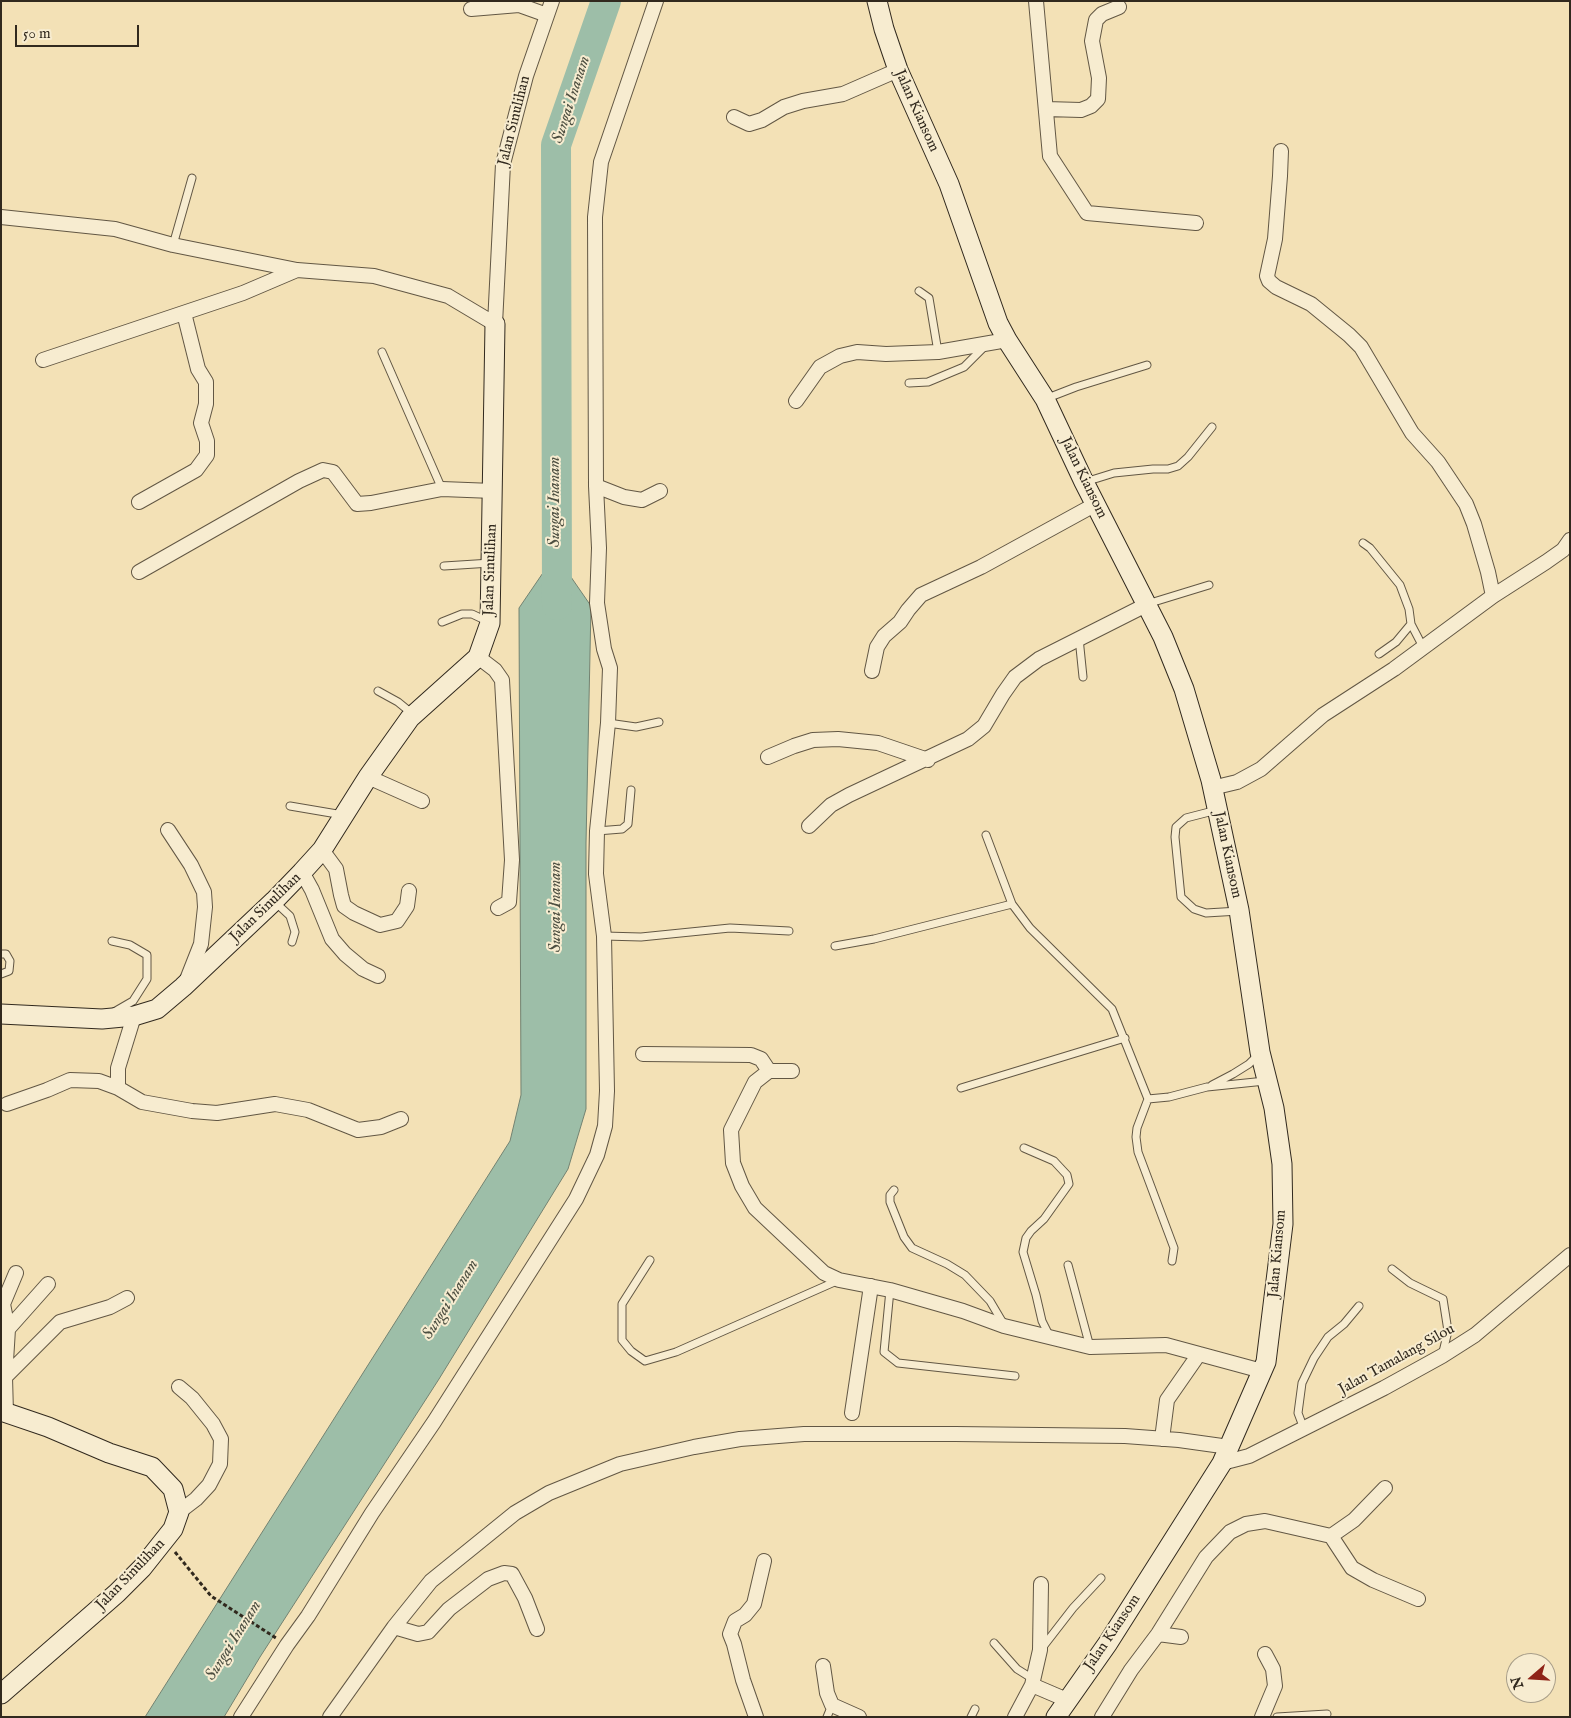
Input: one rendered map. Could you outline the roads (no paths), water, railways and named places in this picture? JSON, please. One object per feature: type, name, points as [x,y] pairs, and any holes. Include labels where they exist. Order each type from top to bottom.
[{"type":"street","name":"Jalan Sinulihan","points":[[1,1014],[102,1019],[134,1016],[157,1009],[184,987],[302,872],[322,850],[368,777],[410,718],[478,657],[490,622],[495,324],[503,164],[526,76],[552,1]]},
{"type":"street","points":[[241,1717],[308,1616],[372,1513],[434,1422],[576,1199],[597,1155],[605,1126],[607,1091],[604,936],[596,874],[597,831],[608,723],[610,668],[604,649],[597,603],[599,548],[596,486],[595,217],[601,162],[656,1]]},
{"type":"street","name":"Jalan Kiansom","points":[[877,1],[898,70],[948,184],[998,323],[1045,399],[1084,482],[1163,637],[1184,690],[1212,788],[1239,910],[1260,1052],[1274,1108],[1282,1164],[1283,1224],[1266,1362],[1226,1455],[1108,1643],[1056,1717]]},
{"type":"street","points":[[1036,1],[1050,156],[1087,213],[1196,223]]},
{"type":"street","points":[[471,9],[518,5],[547,15]]},
{"type":"street","points":[[1046,109],[1081,110],[1091,106],[1098,99],[1099,78],[1092,41],[1096,20],[1102,14],[1119,7]]},
{"type":"street","points":[[734,117],[749,124],[762,120],[784,107],[803,101],[843,94],[898,70]]},
{"type":"street","points":[[1281,150],[1275,239],[1267,276],[1276,287],[1311,304],[1361,347],[1412,433],[1438,462],[1466,504],[1486,562],[1493,596]]},
{"type":"street","points":[[1,217],[115,229],[173,244],[297,270],[374,276],[448,296],[495,324]]},
{"type":"street","points":[[43,360],[243,293],[297,270]]},
{"type":"street","points":[[139,502],[196,470],[207,455],[207,441],[201,423],[206,404],[206,382],[198,368],[184,313]]},
{"type":"street","points":[[796,401],[820,367],[840,356],[857,352],[886,354],[938,352],[1007,340]]},
{"type":"street","points":[[139,572],[299,481],[323,470],[333,472],[357,504],[442,489],[493,491]]},
{"type":"street","points":[[596,486],[642,500],[660,491]]},
{"type":"street","points":[[872,671],[877,647],[884,636],[900,622],[921,595],[981,567],[1096,504]]},
{"type":"street","points":[[1212,788],[1237,782],[1261,769],[1323,715],[1423,648],[1493,596],[1563,550],[1570,540]]},
{"type":"street","points":[[809,826],[831,805],[866,786],[928,760],[968,739],[984,726],[1015,677],[1039,659],[1146,605]]},
{"type":"street","points":[[478,657],[495,670],[502,680],[512,860],[509,902],[498,908]]},
{"type":"street","points":[[768,757],[813,740],[838,739],[878,743],[928,760]]},
{"type":"street","points":[[368,777],[422,801]]},
{"type":"street","points":[[168,830],[191,865],[204,892],[205,907],[201,944],[184,987]]},
{"type":"street","points":[[322,850],[336,869],[344,906],[354,913],[380,925],[397,921],[407,906],[409,891]]},
{"type":"street","points":[[302,872],[312,890],[332,939],[345,954],[363,969],[378,976]]},
{"type":"street","points":[[118,1088],[118,1068],[134,1016]]},
{"type":"street","points":[[643,1054],[751,1055],[761,1059],[769,1071]]},
{"type":"street","points":[[792,1071],[769,1071],[755,1082],[730,1130],[733,1163],[737,1177],[755,1208],[824,1273],[839,1280],[890,1290],[963,1310],[1004,1326],[1090,1348],[1166,1345],[1262,1371]]},
{"type":"street","points":[[7,1104],[70,1080],[98,1080],[118,1088],[142,1102],[192,1111],[217,1113],[275,1104],[308,1110],[358,1130],[381,1127],[402,1119]]},
{"type":"street","name":"Jalan Tamalang Silou","points":[[1226,1455],[1249,1456],[1442,1356],[1476,1334],[1570,1255]]},
{"type":"street","points":[[16,1272],[3,1304],[8,1329],[4,1412],[109,1453],[152,1467],[173,1489],[179,1512],[196,1499],[209,1485],[220,1464],[221,1439],[213,1424],[198,1404],[180,1387]]},
{"type":"street","points":[[8,1329],[48,1284]]},
{"type":"street","points":[[852,1413],[871,1286]]},
{"type":"street","points":[[5,1377],[60,1322],[110,1307],[127,1298]]},
{"type":"street","points":[[1162,1439],[1167,1400],[1200,1354]]},
{"type":"street","points":[[330,1717],[394,1627],[431,1581],[515,1513],[549,1493],[620,1464],[656,1454],[740,1439],[804,1434],[1125,1436],[1162,1439],[1226,1455]]},
{"type":"street","points":[[1331,1536],[1354,1520],[1385,1488]]},
{"type":"street","name":"Jalan Sinulihan","points":[[1,1694],[117,1593],[142,1568],[173,1529],[179,1512]]},
{"type":"street","points":[[1102,1717],[1158,1634],[1206,1557],[1230,1532],[1246,1524],[1265,1521],[1331,1536],[1352,1568],[1373,1580],[1418,1599]]},
{"type":"street","points":[[756,1717],[730,1634],[735,1621],[745,1616],[754,1604],[764,1561]]},
{"type":"street","points":[[394,1627],[418,1634],[428,1632],[449,1610],[488,1579],[504,1573],[512,1574],[525,1598],[536,1629]]},
{"type":"street","points":[[1015,1717],[1033,1682],[1040,1650],[1041,1584]]},
{"type":"street","points":[[1158,1634],[1181,1637]]},
{"type":"street","points":[[1262,1717],[1275,1686],[1273,1669],[1265,1654]]},
{"type":"street","points":[[823,1666],[830,1711],[859,1717]]},
{"type":"street","points":[[1033,1682],[1067,1700]]},
{"type":"lane","points":[[173,244],[192,178]]},
{"type":"lane","points":[[919,290],[929,298],[938,352]]},
{"type":"lane","points":[[909,383],[928,382],[964,367],[988,343]]},
{"type":"lane","points":[[382,352],[442,489]]},
{"type":"lane","points":[[1045,399],[1076,387],[1148,365]]},
{"type":"lane","points":[[1084,482],[1114,473],[1168,469],[1178,466],[1188,458],[1212,427]]},
{"type":"lane","points":[[1362,543],[1370,548],[1400,585],[1409,609],[1411,624],[1423,648]]},
{"type":"lane","points":[[444,566],[491,563]]},
{"type":"lane","points":[[1146,605],[1209,585]]},
{"type":"lane","points":[[442,622],[462,614],[472,614],[490,622]]},
{"type":"lane","points":[[1379,654],[1396,642],[1411,624]]},
{"type":"lane","points":[[1079,638],[1083,677]]},
{"type":"lane","points":[[378,691],[398,702],[408,711],[410,718]]},
{"type":"lane","points":[[608,723],[636,727],[659,722]]},
{"type":"lane","points":[[597,831],[622,829],[628,824],[631,790]]},
{"type":"lane","points":[[290,806],[343,815]]},
{"type":"lane","points":[[1217,810],[1186,818],[1176,827],[1175,837],[1181,897],[1194,908],[1206,913],[1239,910]]},
{"type":"lane","points":[[986,835],[1012,904],[1030,928],[1112,1009],[1125,1038],[1148,1099],[1137,1128],[1138,1152],[1174,1248],[1172,1261]]},
{"type":"lane","points":[[274,901],[290,916],[295,932],[292,942]]},
{"type":"lane","points":[[835,946],[874,939],[1012,904]]},
{"type":"lane","points":[[604,936],[649,936],[730,928],[789,931]]},
{"type":"lane","points":[[102,1019],[133,1002],[147,978],[147,955],[130,945],[112,941]]},
{"type":"lane","points":[[1,954],[6,954],[10,962],[9,971],[1,974]]},
{"type":"lane","points":[[961,1088],[1125,1038]]},
{"type":"lane","points":[[1207,1087],[1249,1064],[1260,1052]]},
{"type":"lane","points":[[1148,1099],[1169,1097],[1207,1087],[1268,1081]]},
{"type":"lane","points":[[1024,1148],[1054,1161],[1067,1175],[1069,1184],[1044,1219],[1026,1238],[1023,1252],[1042,1321],[1051,1337]]},
{"type":"lane","points":[[894,1190],[890,1195],[890,1202],[904,1237],[912,1248],[947,1264],[965,1275],[990,1301],[1004,1326]]},
{"type":"lane","points":[[650,1260],[622,1304],[622,1340],[631,1351],[645,1361],[676,1352],[839,1280]]},
{"type":"lane","points":[[1068,1265],[1090,1348]]},
{"type":"lane","points":[[1392,1269],[1410,1283],[1443,1298],[1448,1332],[1442,1356]]},
{"type":"lane","points":[[890,1290],[884,1352],[898,1363],[1015,1376]]},
{"type":"lane","points":[[1304,1429],[1298,1413],[1302,1382],[1314,1358],[1328,1337],[1344,1324],[1359,1306]]},
{"type":"lane","points":[[1040,1650],[1073,1608],[1101,1578]]},
{"type":"lane","points":[[994,1643],[1017,1669],[1033,1682]]},
{"type":"lane","points":[[971,1717],[975,1709]]},
{"type":"lane","points":[[1277,1717],[1327,1714]]},
{"type":"water","points":[[549,564],[562,564],[591,606],[586,843],[586,1109],[568,1169],[439,1379],[260,1657],[224,1717],[145,1717],[510,1141],[521,1095],[519,608]]},
{"type":"waterway","name":"Sungai Inanam","points":[[557,605],[556,145],[606,1]]}]
